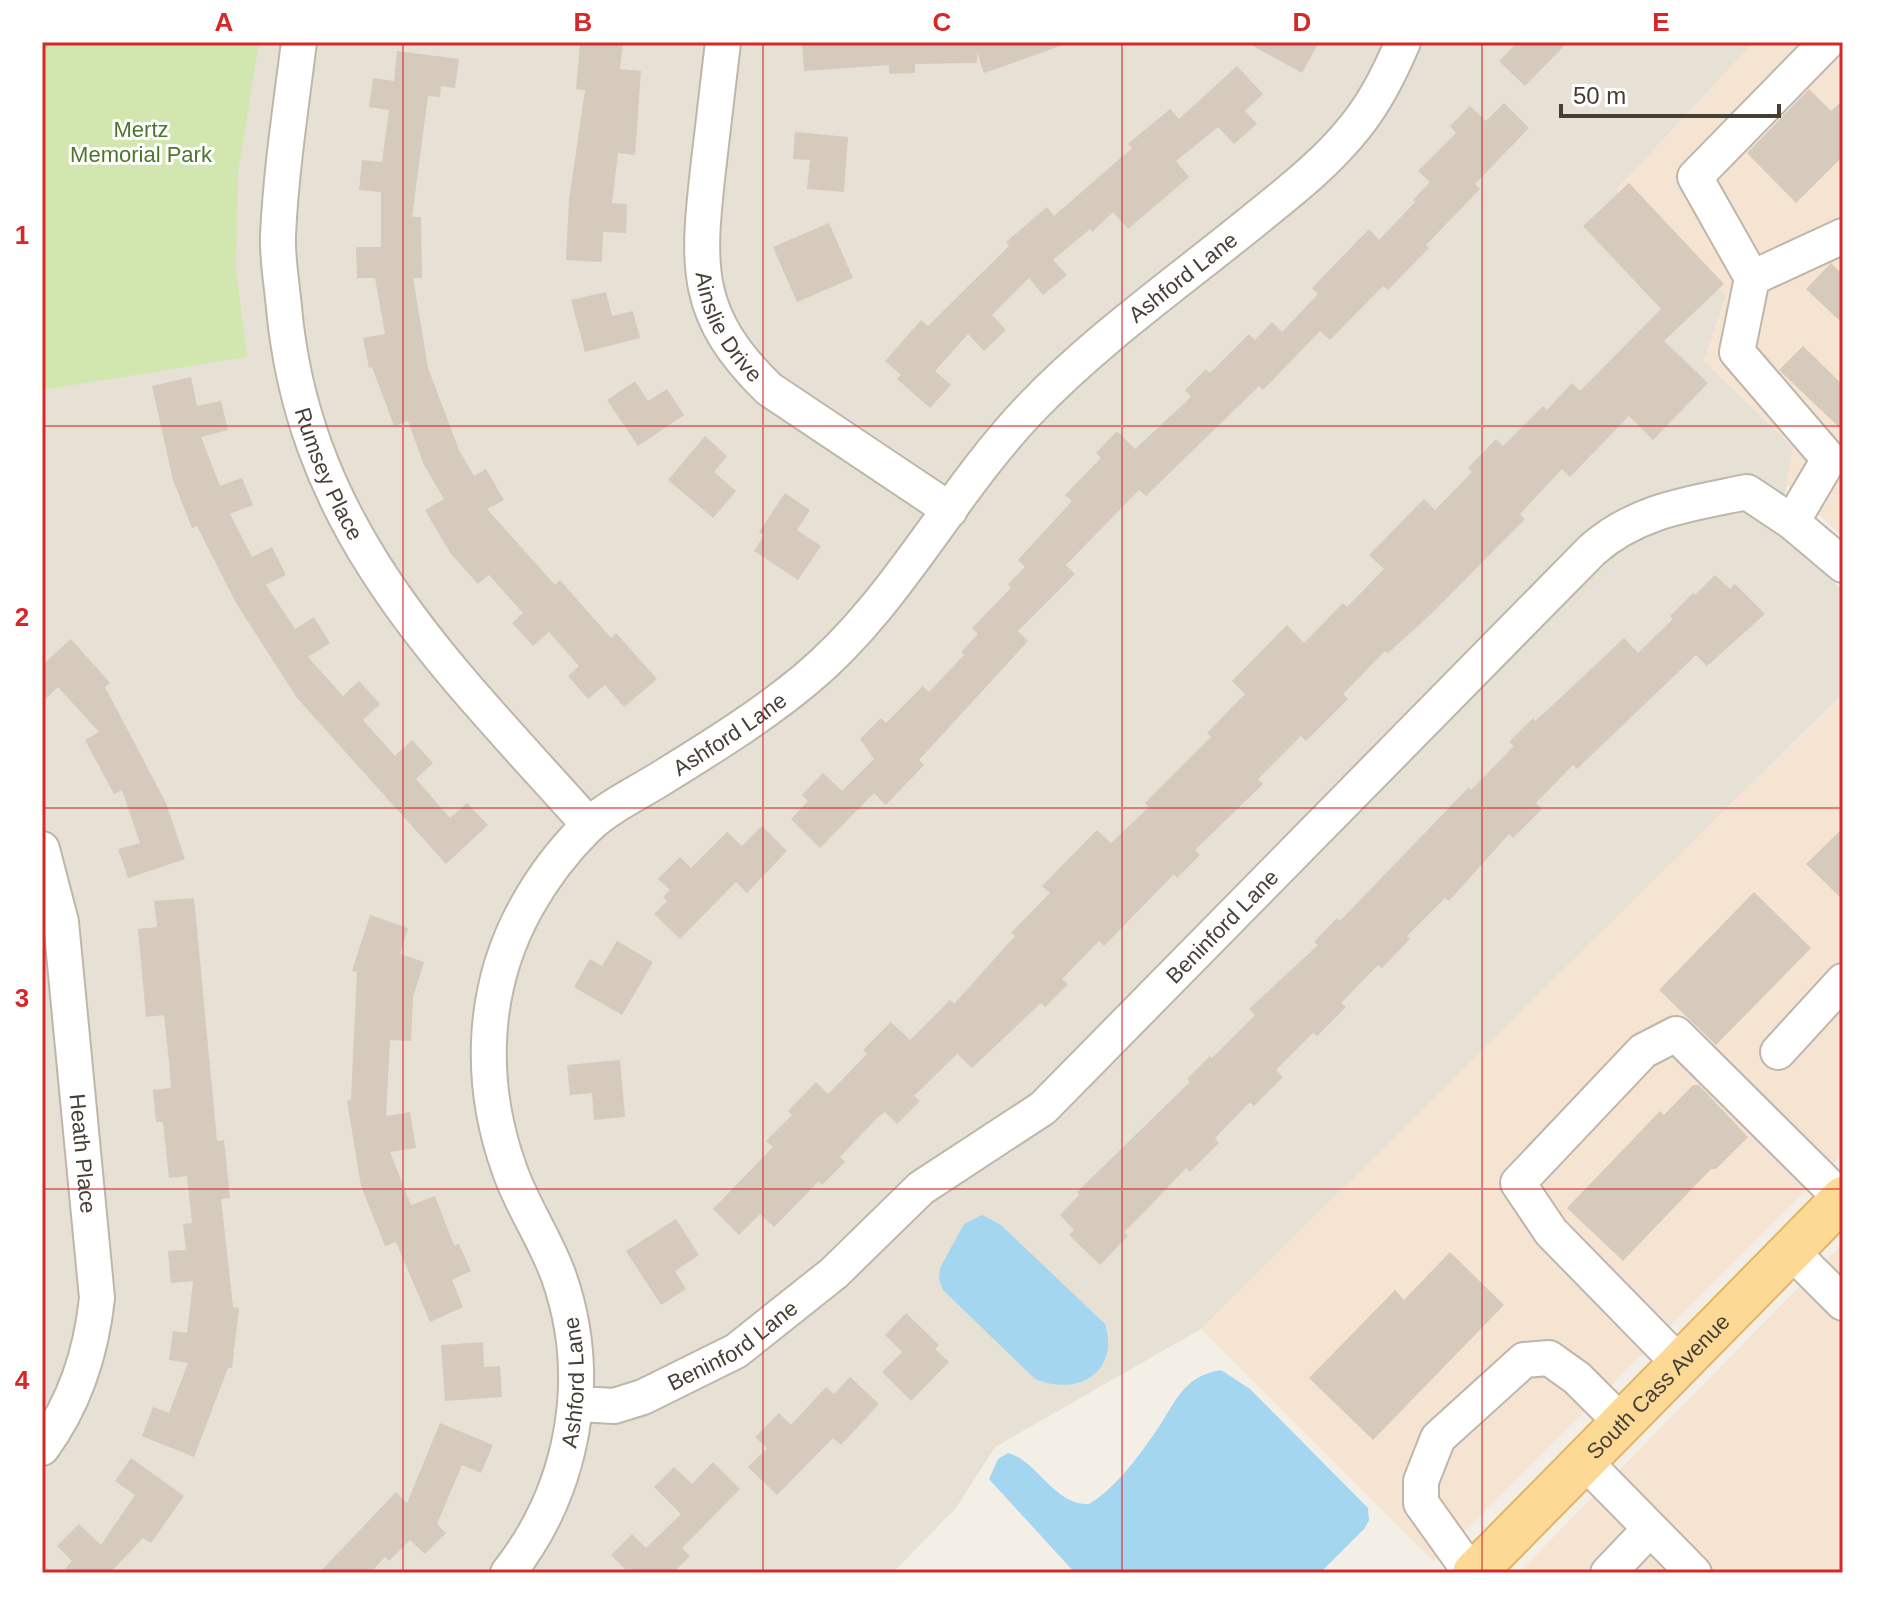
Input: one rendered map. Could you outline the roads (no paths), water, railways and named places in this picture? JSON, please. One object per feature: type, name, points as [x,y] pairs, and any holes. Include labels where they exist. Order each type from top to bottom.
[{"type":"main road","name":"South Cass Avenue","points":[[1472,1573],[1843,1199]]},
{"type":"street","name":"Rumsey Place","points":[[299,42],[278,238],[287,338],[301,406],[322,469],[350,529],[380,580],[414,626],[589,825]]},
{"type":"street","name":"Ainslie Drive","points":[[723,42],[699,246],[705,287],[727,340],[745,367],[769,389],[950,510]]},
{"type":"street","name":"Ashford Lane","points":[[508,1573],[535,1535],[551,1501],[578,1404],[576,1357],[561,1281],[510,1172],[489,1097],[487,1054],[500,973],[530,899],[589,825],[740,731],[807,679],[872,614],[1029,410],[1076,365],[1320,167],[1370,106],[1403,42]]},
{"type":"street","points":[[1792,522],[1836,455],[1737,352],[1752,278],[1695,177],[1827,42]]},
{"type":"street","points":[[1752,278],[1843,236]]},
{"type":"street","name":"Beninford Lane","points":[[578,1404],[614,1406],[643,1397],[736,1351],[834,1273],[921,1188],[1043,1108],[1607,537],[1660,510],[1747,492],[1792,522],[1843,565]]},
{"type":"street","name":"Heath Place","points":[[42,849],[51,923],[55,997],[97,1298],[94,1330],[80,1380],[58,1427],[42,1448]]},
{"type":"street","points":[[1778,1052],[1843,981]]},
{"type":"street","points":[[1680,1364],[1551,1232],[1518,1183],[1643,1051],[1676,1034],[1843,1199]]},
{"type":"street","points":[[1791,1251],[1843,1303]]},
{"type":"street","points":[[1472,1573],[1421,1503],[1421,1481],[1438,1438],[1524,1360],[1549,1358],[1577,1378],[1622,1423]]},
{"type":"street","points":[[1584,1461],[1694,1573]]},
{"type":"street","points":[[1608,1573],[1650,1529]]},
{"type":"water","points":[[982,1215],[1001,1225],[1105,1324],[1108,1341],[1106,1355],[1101,1367],[1092,1376],[1066,1385],[1035,1379],[943,1290],[939,1279],[940,1268],[964,1224]]},
{"type":"water","points":[[1221,1370],[1250,1389],[1368,1508],[1369,1520],[1365,1528],[1320,1573],[1075,1573],[989,1479],[998,1459],[1008,1453],[1019,1458],[1066,1498],[1089,1504],[1126,1471],[1188,1385],[1208,1373]]},
{"type":"park label","name":"Mertz Memorial Park","points":[[141,142]]}]
